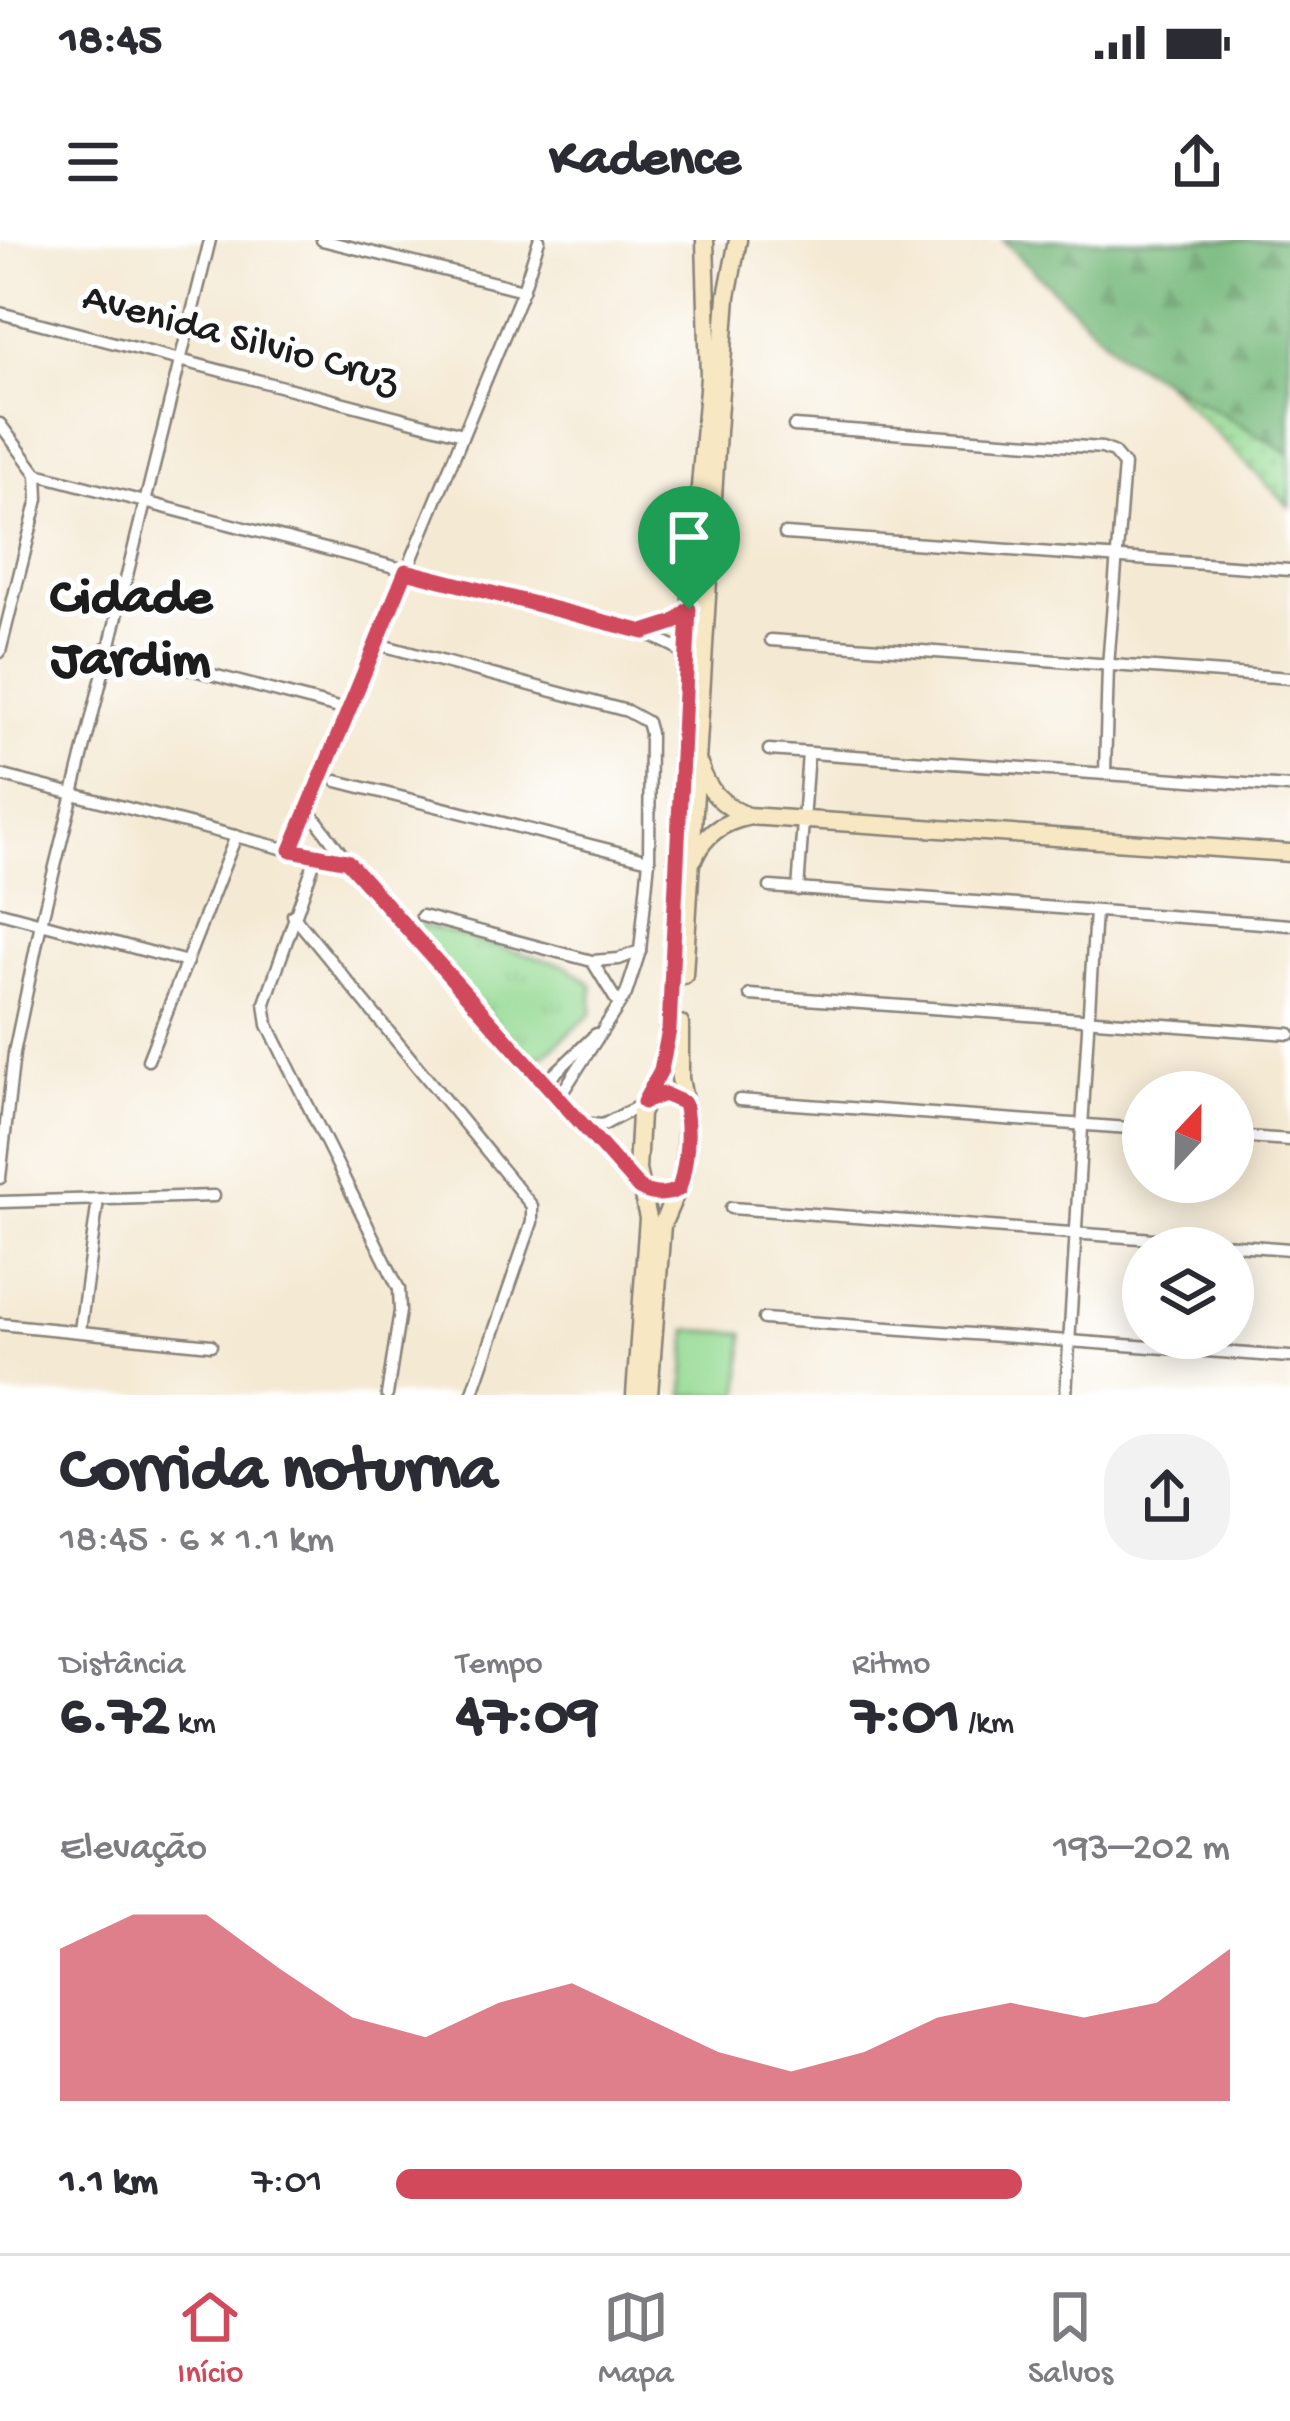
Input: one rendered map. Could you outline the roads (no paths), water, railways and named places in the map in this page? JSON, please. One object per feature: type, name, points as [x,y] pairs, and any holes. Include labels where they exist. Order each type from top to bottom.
[{"type":"main road","points":[[635,1395],[648,1218],[639,1188],[640,1114],[661,1070],[669,1030],[689,609],[709,377],[705,240]]},
{"type":"main road","points":[[649,1395],[662,1225],[684,1174],[687,1117],[679,1034],[727,296],[738,240]]},
{"type":"main road","points":[[696,754],[712,790],[734,811],[748,816],[1290,853]]},
{"type":"main road","points":[[691,867],[701,843],[748,816]]},
{"type":"main road","points":[[644,1102],[664,1094],[684,1103]]},
{"type":"main road","points":[[639,1188],[656,1195],[679,1189]]},
{"type":"street","points":[[0,1178],[14,1053],[41,922],[211,240]]},
{"type":"street","points":[[322,240],[523,290]]},
{"type":"street","points":[[291,850],[523,290],[539,240]]},
{"type":"street","name":"Avenida Silvio Cruz","points":[[0,313],[463,434]]},
{"type":"street","points":[[0,424],[37,474],[38,499],[0,652]]},
{"type":"street","points":[[794,426],[1113,452],[1124,465],[1105,773]]},
{"type":"street","points":[[37,474],[644,632],[676,647],[686,658]]},
{"type":"street","points":[[785,534],[1290,570]]},
{"type":"street","points":[[644,632],[675,622],[689,609]]},
{"type":"street","points":[[770,640],[1290,678]]},
{"type":"street","points":[[107,646],[346,710]]},
{"type":"street","points":[[385,646],[627,711],[647,722],[649,860],[640,951],[619,1005],[558,1099]]},
{"type":"street","points":[[769,750],[1290,787]]},
{"type":"street","points":[[798,890],[808,753]]},
{"type":"street","points":[[0,775],[347,861]]},
{"type":"street","points":[[337,781],[649,860]]},
{"type":"street","points":[[309,810],[347,861],[639,1188]]},
{"type":"street","points":[[148,1060],[236,836]]},
{"type":"street","points":[[316,857],[266,1003],[268,1025],[399,1288],[388,1392]]},
{"type":"street","points":[[770,887],[1290,925]]},
{"type":"street","points":[[1066,1395],[1095,911]]},
{"type":"street","points":[[0,912],[187,962]]},
{"type":"street","points":[[293,915],[532,1206],[532,1222],[472,1395]]},
{"type":"street","points":[[422,916],[592,961],[640,951]]},
{"type":"street","points":[[592,961],[619,1005]]},
{"type":"street","points":[[750,995],[1290,1034]]},
{"type":"street","points":[[545,1083],[599,1032]]},
{"type":"street","points":[[0,1049],[14,1053]]},
{"type":"street","points":[[739,1100],[1122,1128]]},
{"type":"street","points":[[572,1117],[596,1126],[644,1102]]},
{"type":"street","points":[[1254,1137],[1290,1140]]},
{"type":"street","points":[[0,1202],[214,1196]]},
{"type":"street","points":[[80,1330],[98,1200]]},
{"type":"street","points":[[731,1208],[1290,1249]]},
{"type":"street","points":[[764,1319],[1290,1357]]},
{"type":"street","points":[[0,1324],[211,1345]]},
{"type":"district","name":"Cidade Jardim","points":[[131,632]]}]
